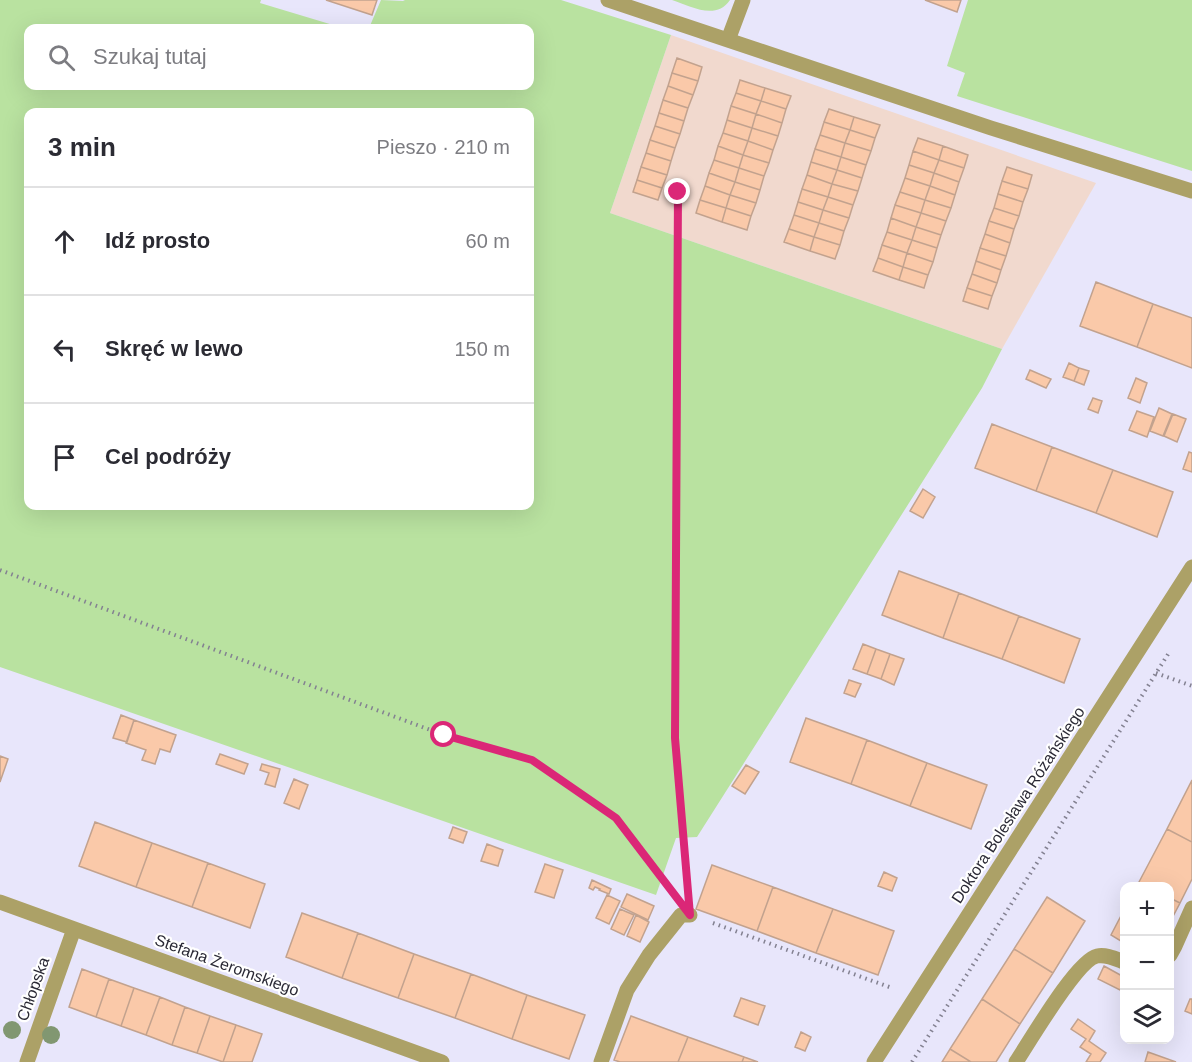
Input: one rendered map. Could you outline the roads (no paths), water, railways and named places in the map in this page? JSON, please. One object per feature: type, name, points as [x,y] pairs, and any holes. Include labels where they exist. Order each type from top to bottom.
[{"type":"street","points":[[608,0],[991,128],[1192,191]]},
{"type":"street","points":[[728,40],[743,0]]},
{"type":"street","name":"Doktora Bolesława Różańskiego","points":[[873,1062],[1192,567]]},
{"type":"street","name":"Stefana Żeromskiego","points":[[0,902],[442,1062]]},
{"type":"street","points":[[1174,948],[1192,908]]},
{"type":"street","points":[[601,1062],[627,990],[649,955],[681,915],[690,915]]},
{"type":"street","name":"Chłopska","points":[[27,1062],[74,929]]},
{"type":"street","points":[[1016,1062],[1072,977],[1084,964],[1096,956],[1107,956],[1120,960]]}]
